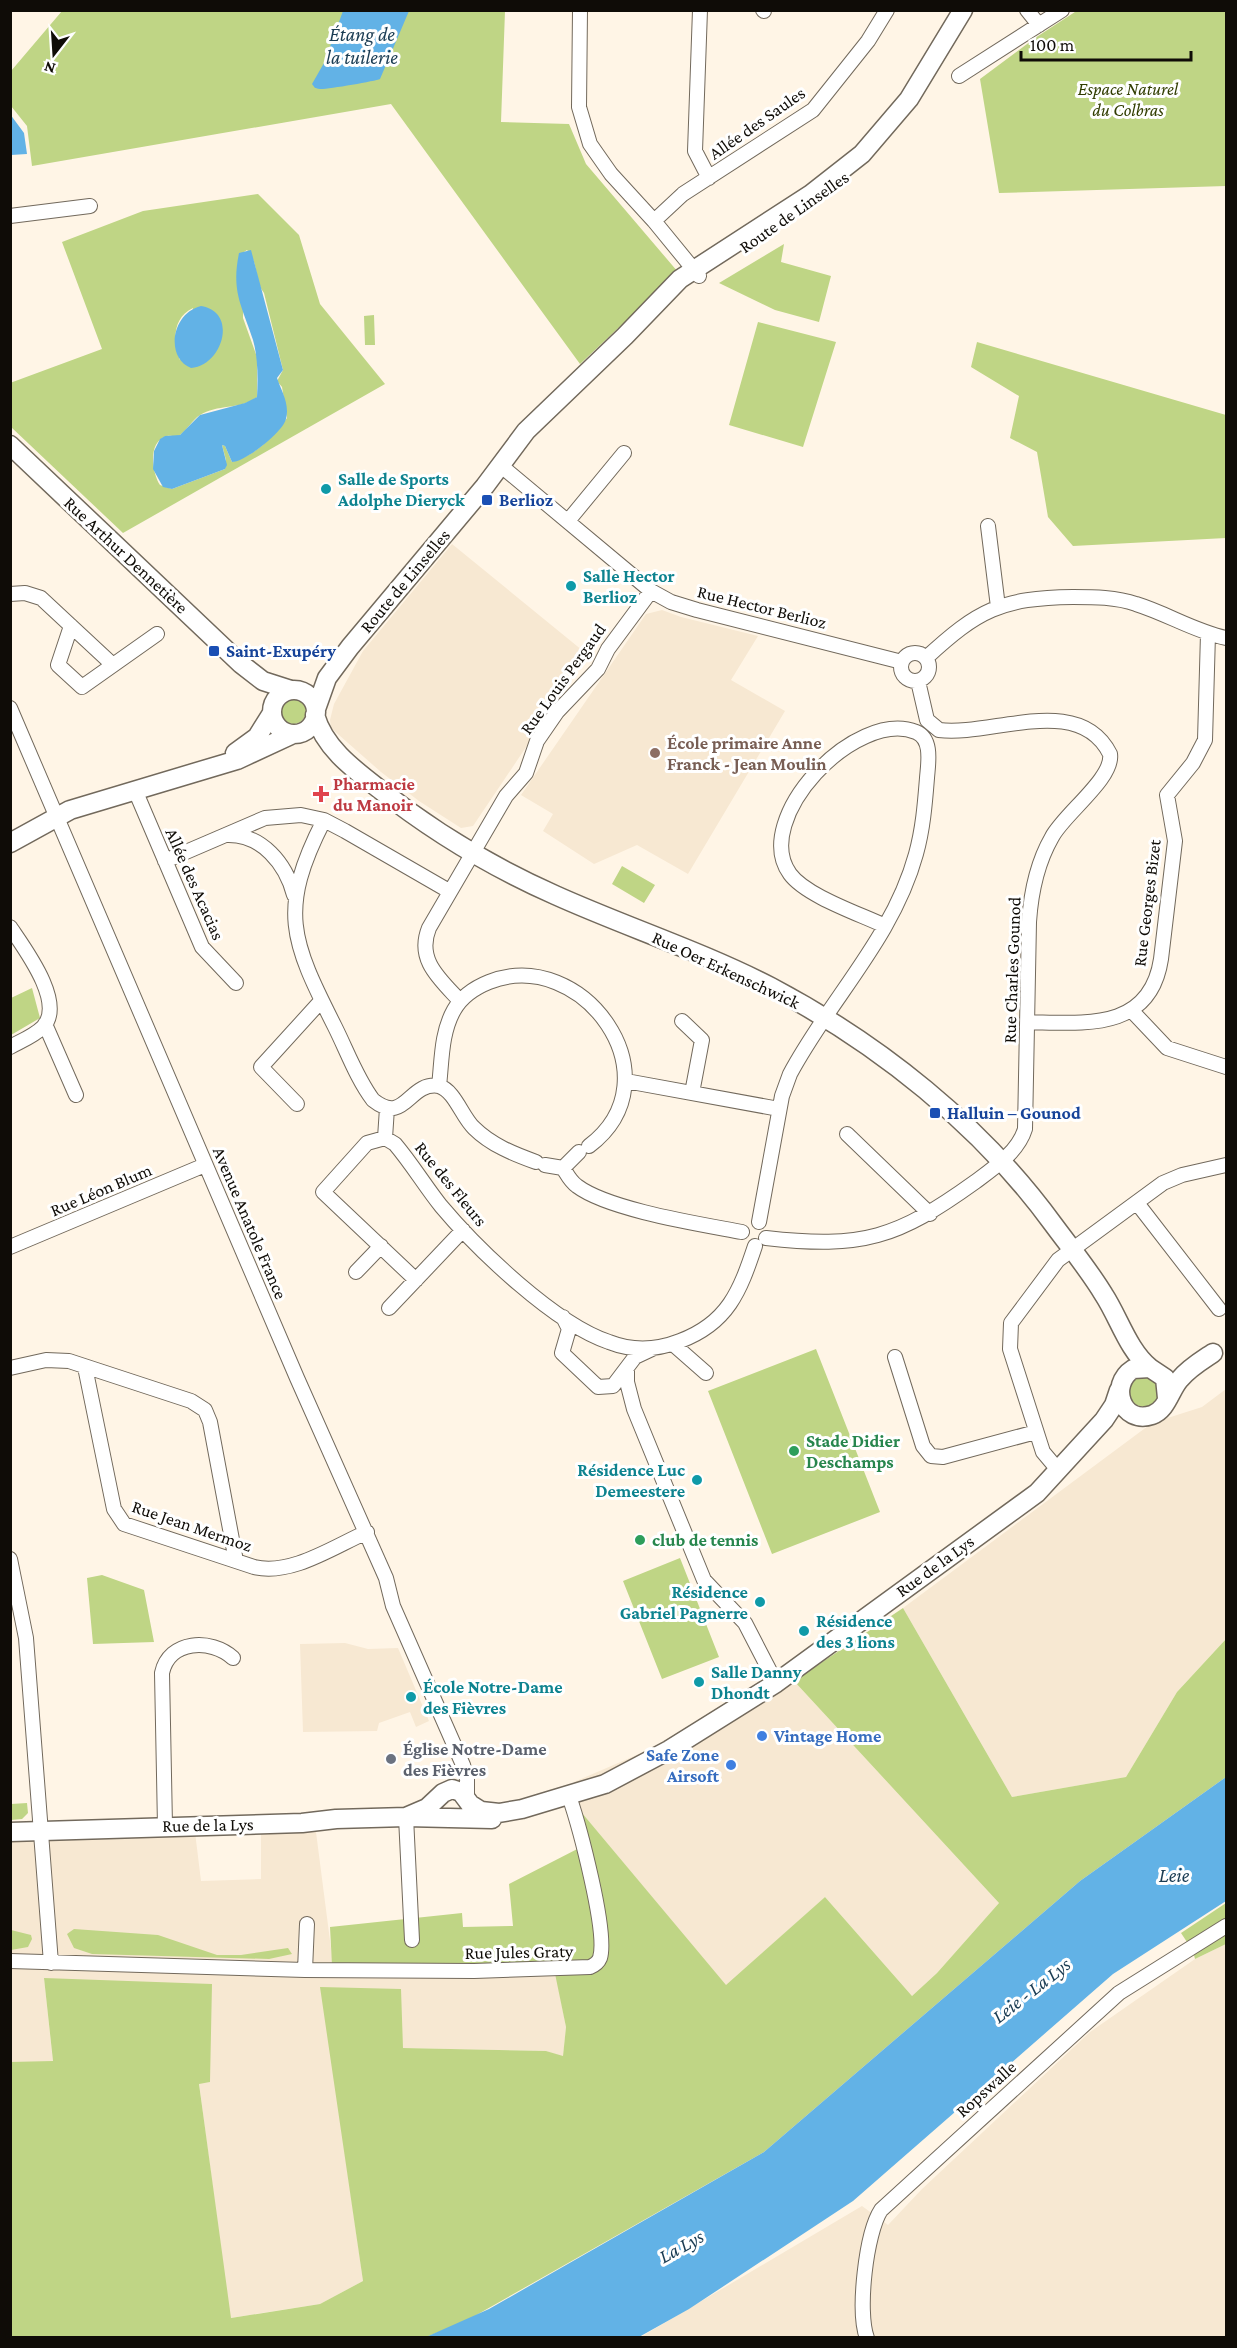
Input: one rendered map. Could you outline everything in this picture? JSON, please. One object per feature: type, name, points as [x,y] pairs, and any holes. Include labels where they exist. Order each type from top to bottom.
[{"type":"street","points":[[580,10],[578,96],[582,124],[599,159],[696,273]]},
{"type":"street","points":[[700,10],[695,151],[709,178]]},
{"type":"street","name":"Allée des Saules","points":[[654,221],[683,194],[813,110],[868,41],[887,10]]},
{"type":"street","name":"Route de Linselles","points":[[315,712],[327,678],[350,647],[526,431],[631,330],[696,273],[811,194],[862,154],[902,108],[963,10]]},
{"type":"street","name":"Route de Linselles","points":[[696,273],[816,201],[883,143],[906,117],[973,10]]},
{"type":"street","points":[[1027,10],[1040,25]]},
{"type":"street","points":[[959,76],[1062,10]]},
{"type":"street","points":[[10,216],[90,206]]},
{"type":"street","name":"Rue Arthur Dennetière","points":[[10,445],[241,664],[263,681],[294,690]]},
{"type":"street","points":[[568,521],[624,453]]},
{"type":"street","name":"Rue Hector Berlioz","points":[[500,465],[651,591],[692,609],[902,662]]},
{"type":"street","points":[[988,526],[998,607]]},
{"type":"street","name":"Rue Louis Pergaud","points":[[460,1001],[431,969],[424,954],[426,934],[508,793],[526,773],[534,747],[555,715],[598,669],[608,649],[651,591]]},
{"type":"street","points":[[10,594],[25,593],[38,596],[113,665]]},
{"type":"street","points":[[926,658],[963,625],[998,607],[1034,598],[1114,599],[1140,605],[1208,634],[1227,638]]},
{"type":"street","points":[[71,626],[58,665],[82,687],[157,634]]},
{"type":"street","name":"Rue Georges Bizet","points":[[1028,1022],[1101,1022],[1131,1010],[1152,986],[1160,963],[1175,841],[1167,795],[1193,764],[1205,740],[1208,634]]},
{"type":"street","name":"Route de Linselles","points":[[294,690],[310,683],[350,647]]},
{"type":"street","points":[[912,654],[926,658],[929,670],[924,678],[918,681],[905,676],[902,662],[912,654]]},
{"type":"street","name":"Rue Arthur Dennetière","points":[[241,664],[262,690],[272,711]]},
{"type":"street","name":"Rue Charles Gounod","points":[[760,1242],[853,1241],[895,1229],[930,1214],[1001,1162],[1018,1143],[1025,1129],[1029,922],[1036,875],[1053,835],[1101,778],[1111,760],[1107,748],[1095,735],[1066,721],[939,730],[927,720],[918,681]]},
{"type":"street","points":[[10,843],[57,816],[237,760],[295,734],[309,727],[315,712],[310,697],[294,690],[279,695],[257,737],[211,767]]},
{"type":"street","name":"Avenue Anatole France","points":[[10,708],[306,1399],[367,1532],[386,1578],[393,1606],[457,1752],[467,1779],[467,1800]]},
{"type":"street","points":[[272,711],[278,727],[295,734]]},
{"type":"street","name":"Rue Oer Erkenschwick","points":[[315,712],[327,741],[351,767]]},
{"type":"street","points":[[759,1222],[779,1110],[790,1074],[885,926],[916,855],[924,819],[928,757],[926,741],[916,732],[873,733],[839,752],[801,794],[787,818],[780,838],[782,859],[798,883],[885,926]]},
{"type":"street","name":"Rue Oer Erkenschwick","points":[[295,734],[351,767],[408,811],[472,853],[554,895],[748,976],[825,1019],[875,1051],[924,1090],[1001,1162],[1029,1193],[1104,1295],[1142,1360],[1153,1369]]},
{"type":"street","name":"Allée des Acacias","points":[[135,790],[201,947],[236,983]]},
{"type":"street","points":[[165,861],[277,815],[301,814],[324,820],[449,891]]},
{"type":"street","points":[[295,903],[302,868],[324,820]]},
{"type":"street","points":[[225,836],[247,837],[263,846],[286,874],[295,903],[301,953],[321,1001],[369,1095],[377,1104],[387,1108],[401,1106],[420,1088],[439,1086],[448,1090],[476,1130],[502,1148],[540,1164],[563,1167],[579,1188],[653,1213],[742,1232]]},
{"type":"street","points":[[10,927],[41,978],[50,1008],[45,1024],[10,1047]]},
{"type":"street","points":[[439,1086],[446,1028],[460,1001],[476,988],[511,977],[534,977],[561,986],[586,1001],[612,1029],[620,1050],[626,1081],[625,1094],[612,1124],[563,1167]]},
{"type":"street","points":[[297,1104],[261,1067],[321,1001]]},
{"type":"street","points":[[1131,1010],[1167,1048],[1208,1059],[1227,1067]]},
{"type":"street","points":[[682,1021],[702,1040],[692,1093]]},
{"type":"street","points":[[45,1024],[76,1095]]},
{"type":"street","points":[[626,1081],[779,1110]]},
{"type":"street","points":[[387,1108],[385,1138],[367,1143],[323,1192],[416,1280]]},
{"type":"street","points":[[847,1134],[930,1214]]},
{"type":"street","name":"Rue des Fleurs","points":[[385,1138],[395,1143],[433,1196],[463,1230],[509,1275],[562,1316],[621,1346],[655,1348],[673,1344],[702,1331],[732,1303],[760,1242]]},
{"type":"street","name":"Rue Léon Blum","points":[[10,1247],[205,1165]]},
{"type":"street","points":[[1059,1471],[1046,1459],[1010,1349],[1009,1330],[1014,1316],[1050,1268],[1172,1178],[1227,1165]]},
{"type":"street","points":[[1137,1203],[1219,1309]]},
{"type":"street","points":[[759,1222],[765,1227],[760,1242],[744,1240],[742,1232],[748,1223],[759,1222]]},
{"type":"street","points":[[389,1308],[463,1230]]},
{"type":"street","points":[[356,1272],[381,1246]]},
{"type":"street","points":[[562,1316],[569,1327],[562,1349],[566,1359],[595,1386],[609,1388],[621,1395],[634,1409]]},
{"type":"street","name":"Rue Oer Erkenschwick","points":[[1118,1321],[1126,1352],[1121,1383]]},
{"type":"street","points":[[565,1340],[578,1330],[588,1331]]},
{"type":"street","points":[[673,1344],[706,1373]]},
{"type":"street","points":[[621,1346],[628,1352],[627,1382],[634,1409],[704,1580],[745,1623],[776,1683]]},
{"type":"street","points":[[609,1388],[639,1354],[655,1348]]},
{"type":"street","points":[[1220,1350],[1183,1375],[1159,1411],[1144,1416],[1126,1409],[1121,1383],[1136,1368],[1171,1369],[1220,1350]]},
{"type":"street","points":[[895,1357],[923,1446],[931,1455],[943,1457],[1036,1432]]},
{"type":"street","points":[[10,1368],[55,1360],[85,1367],[190,1401],[205,1410],[210,1422],[236,1561]]},
{"type":"street","name":"Rue Jean Mermoz","points":[[85,1367],[114,1509],[119,1520],[263,1569],[282,1568],[367,1532]]},
{"type":"street","points":[[1153,1369],[1167,1384],[1167,1398]]},
{"type":"street","name":"Rue de la Lys","points":[[10,1832],[309,1823],[336,1819],[406,1817],[496,1819],[605,1784],[638,1768],[776,1683],[1030,1498],[1059,1471],[1110,1411],[1121,1383]]},
{"type":"street","name":"Rue de la Lys","points":[[1084,1443],[1119,1422],[1144,1416]]},
{"type":"street","points":[[10,1559],[26,1638],[51,1963]]},
{"type":"street","points":[[165,1826],[162,1673],[165,1662],[178,1649],[189,1646],[218,1647],[233,1658]]},
{"type":"street","name":"Avenue Anatole France","points":[[443,1793],[457,1777],[457,1752]]},
{"type":"street","points":[[459,1791],[467,1800],[465,1812],[451,1819],[438,1811],[443,1793],[459,1791]]},
{"type":"street","name":"Rue de la Lys","points":[[406,1817],[427,1808],[443,1793]]},
{"type":"street","name":"Rue Jules Graty","points":[[10,1961],[305,1970],[577,1970],[595,1965],[601,1954],[592,1880],[569,1796]]},
{"type":"street","name":"Rue de la Lys","points":[[467,1800],[475,1808],[486,1813],[522,1809]]},
{"type":"street","points":[[406,1817],[412,1940]]},
{"type":"street","points":[[305,1970],[306,1924]]},
{"type":"street","name":"Ropswalle","points":[[867,2337],[865,2292],[870,2240],[880,2210],[1119,1993],[1227,1926]]},
{"type":"shaded area","points":[[452,544],[588,655],[473,826],[461,828],[419,801],[381,772],[331,728],[330,720],[334,704],[363,651]]},
{"type":"shaded area","name":"École primaire Anne Franck - Jean Moulin","points":[[662,610],[758,636],[731,680],[785,711],[688,874],[637,845],[594,864],[543,831],[553,814],[521,795],[646,614]]},
{"type":"shaded area","points":[[1226,1389],[1226,1639],[1177,1692],[1126,1777],[1012,1797],[903,1608],[1152,1423],[1202,1407]]},
{"type":"shaded area","points":[[345,1643],[368,1649],[398,1648],[429,1721],[416,1727],[410,1712],[379,1723],[377,1731],[303,1732],[300,1644]]},
{"type":"shaded area","points":[[794,1681],[999,1903],[937,1973],[912,1996],[825,1897],[726,1986],[582,1813],[574,1782],[646,1751],[651,1763]]},
{"type":"shaded area","points":[[195,1832],[201,1881],[261,1879],[261,1834],[316,1832],[333,1964],[554,1964],[566,2027],[563,2057],[546,2051],[403,2048],[329,2041],[363,2281],[320,2304],[230,2318],[199,2083],[210,2082],[44,1978],[53,2062],[11,2062],[10,1841]]},
{"type":"shaded area","points":[[1226,1944],[1226,2337],[639,2338],[862,2206],[888,2225],[922,2189],[1090,2032],[1195,1959]]},
{"type":"green space","name":"Espace Naturel du Colbras","points":[[1078,10],[1226,11],[1226,186],[999,193],[980,79],[1035,38]]},
{"type":"green space","points":[[62,11],[505,11],[501,122],[569,124],[586,164],[678,272],[580,364],[391,104],[32,166],[27,126],[11,106],[11,71]]},
{"type":"green space","points":[[258,194],[299,235],[320,304],[385,384],[123,533],[11,427],[10,383],[102,349],[62,242],[143,211]],"holes":[[[247,250],[253,260],[264,293],[283,370],[277,381],[282,387],[287,418],[263,445],[240,459],[232,462],[225,446],[222,445],[226,460],[225,469],[172,489],[160,485],[153,466],[153,458],[156,444],[161,439],[180,435],[197,417],[207,412],[244,404],[257,397],[257,357],[243,318],[244,252]],[[193,308],[180,360],[176,345],[176,331],[181,318]]]},
{"type":"green space","points":[[784,244],[781,262],[831,276],[819,322],[775,310],[719,283]]},
{"type":"green space","points":[[374,315],[375,345],[365,345],[364,316]]},
{"type":"green space","points":[[758,322],[836,342],[803,447],[729,425]]},
{"type":"green space","points":[[977,342],[1226,415],[1226,538],[1073,546],[1048,517],[1037,452],[1010,438],[1019,396],[971,367]]},
{"type":"green space","points":[[293,698],[302,702],[306,711],[302,720],[293,724],[284,720],[280,711],[284,702]]},
{"type":"green space","points":[[622,866],[655,885],[644,903],[612,884]]},
{"type":"green space","points":[[32,988],[40,1018],[11,1035],[11,998]]},
{"type":"green space","name":"Stade Didier Deschamps","points":[[816,1349],[880,1512],[772,1554],[708,1391]]},
{"type":"green space","points":[[1144,1377],[1155,1381],[1159,1392],[1155,1403],[1144,1407],[1133,1403],[1129,1392],[1133,1381]]},
{"type":"green space","points":[[680,1558],[719,1657],[662,1679],[623,1581]]},
{"type":"green space","points":[[102,1575],[144,1590],[154,1642],[93,1644],[87,1578]]},
{"type":"green space","points":[[903,1608],[1012,1797],[1126,1777],[1177,1692],[1226,1639],[1226,1777],[1080,1881],[764,2152],[464,2322],[426,2337],[11,2337],[10,2062],[53,2061],[44,1978],[212,1984],[210,2082],[199,2084],[231,2318],[320,2304],[363,2281],[320,1987],[401,1989],[403,2048],[546,2051],[563,2056],[566,2027],[553,1964],[332,1965],[330,1927],[462,1913],[463,1927],[513,1926],[509,1884],[589,1843],[582,1813],[726,1985],[825,1897],[912,1996],[937,1973],[999,1903],[794,1681]]},
{"type":"green space","points":[[27,1803],[28,1813],[22,1819],[11,1820],[11,1804]]},
{"type":"green space","points":[[1226,1903],[1226,1919],[1187,1942],[1181,1933]]},
{"type":"green space","points":[[74,1929],[158,1935],[217,1955],[241,1955],[288,1948],[292,1954],[269,1959],[92,1954],[74,1948],[67,1934]]},
{"type":"green space","points":[[11,1930],[31,1935],[32,1939],[28,1947],[11,1950]]},
{"type":"green space","points":[[1226,1933],[1226,1944],[1195,1959],[1193,1951]]},
{"type":"water","name":"Étang de la tuilerie","points":[[343,11],[409,11],[380,79],[330,88],[316,88],[312,84],[324,63]]},
{"type":"water","points":[[10,114],[24,133],[27,154],[11,155]]},
{"type":"water","points":[[251,250],[283,370],[277,378],[286,403],[286,419],[271,438],[238,461],[232,462],[225,446],[222,445],[227,465],[225,469],[172,489],[163,487],[153,469],[154,451],[160,439],[165,436],[180,435],[200,415],[245,403],[257,397],[256,354],[239,298],[236,278],[239,253]]},
{"type":"water","points":[[201,306],[213,310],[220,318],[223,328],[222,338],[211,358],[202,365],[191,368],[178,356],[175,337],[183,318]]},
{"type":"water","name":"Leie","points":[[1226,1777],[1226,1901],[1113,1974],[853,2201],[689,2309],[639,2337],[426,2337],[489,2309],[764,2152],[1080,1881]]},
{"type":"place","name":"Salle de Sports Adolphe Dieryck","points":[[326,489]]},
{"type":"place","name":"Berlioz","points":[[487,500]]},
{"type":"place","name":"Salle Hector Berlioz","points":[[571,586]]},
{"type":"place","name":"Saint-Exupéry","points":[[214,651]]},
{"type":"place","name":"École primaire Anne Franck - Jean Moulin","points":[[655,753]]},
{"type":"place","name":"Pharmacie du Manoir","points":[[321,794]]},
{"type":"place","name":"Halluin – Gounod","points":[[935,1113]]},
{"type":"place","name":"Stade Didier Deschamps","points":[[794,1451]]},
{"type":"place","name":"Résidence Luc Demeestere","points":[[697,1480]]},
{"type":"place","name":"club de tennis","points":[[640,1540]]},
{"type":"place","name":"Résidence Gabriel Pagnerre","points":[[760,1602]]},
{"type":"place","name":"Résidence des 3 lions","points":[[804,1631]]},
{"type":"place","name":"Salle Danny Dhondt","points":[[699,1682]]},
{"type":"place","name":"École Notre-Dame des Fièvres","points":[[411,1697]]},
{"type":"place","name":"Vintage Home","points":[[762,1736]]},
{"type":"place","name":"Église Notre-Dame des Fièvres","points":[[391,1759]]},
{"type":"place","name":"Safe Zone Airsoft","points":[[731,1765]]},
{"type":"water label","name":"Leie - La Lys","points":[[1031,1990]]},
{"type":"water label","name":"La Lys","points":[[681,2246]]}]
